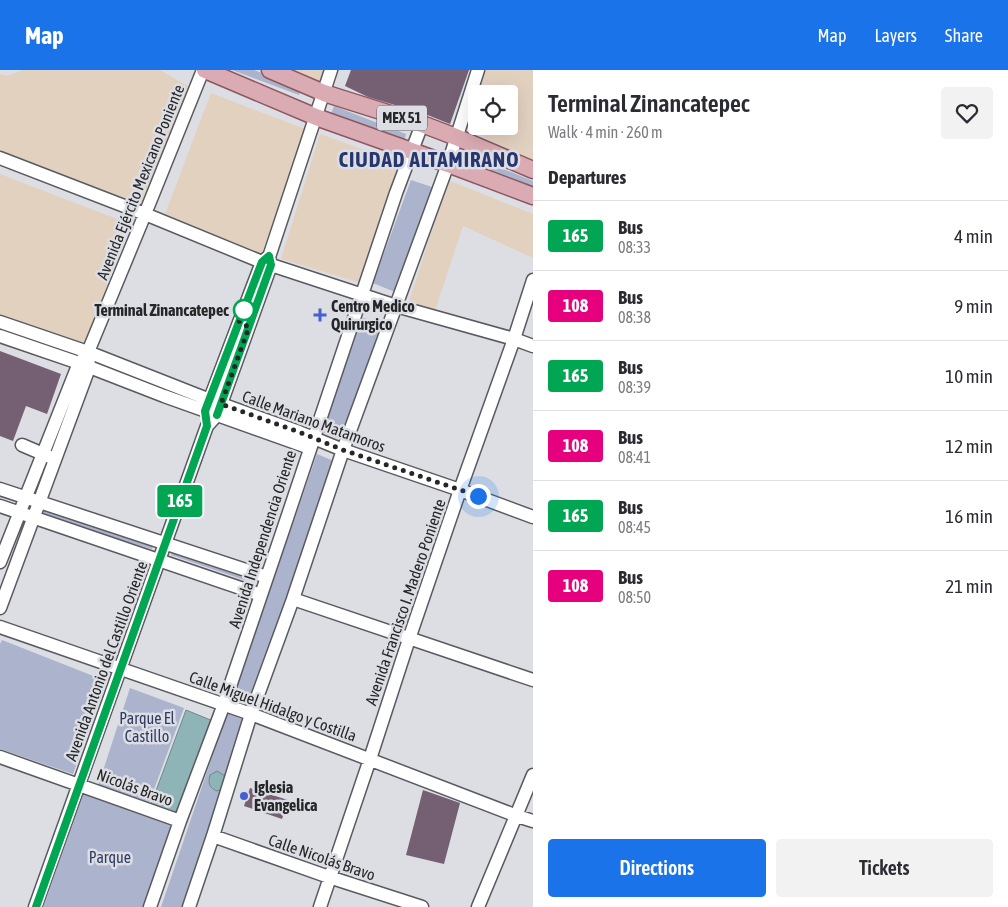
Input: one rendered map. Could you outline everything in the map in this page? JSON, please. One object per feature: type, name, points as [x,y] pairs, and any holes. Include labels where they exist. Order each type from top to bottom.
[{"type":"main road","name":"MEX 51","points":[[204,70],[316,117],[533,196]]},
{"type":"main road","name":"MEX 51","points":[[270,70],[324,93],[422,124],[533,170]]},
{"type":"street","name":"Avenida Ejército Mexicano Poniente","points":[[84,365],[204,70]]},
{"type":"street","name":"Avenida Antonio del Castillo Oriente","points":[[36,907],[267,261],[331,70]]},
{"type":"street","points":[[189,907],[251,714],[343,450],[448,164],[478,70]]},
{"type":"street","name":"Avenida Independencia Oriente","points":[[150,907],[224,704],[396,193],[422,124]]},
{"type":"street","points":[[0,158],[267,261],[362,295],[533,346]]},
{"type":"street","name":"Avenida Francisco I. Madero Poniente","points":[[320,907],[409,638],[533,280]]},
{"type":"street","name":"Calle Mariano Matamoros","points":[[0,322],[88,352],[213,408]]},
{"type":"street","name":"Calle Mariano Matamoros","points":[[0,336],[312,443],[343,450],[533,517]]},
{"type":"street","points":[[0,562],[61,409],[84,365]]},
{"type":"street","points":[[0,608],[73,414],[84,365]]},
{"type":"street","points":[[61,409],[73,414]]},
{"type":"street","points":[[22,446],[56,459]]},
{"type":"street","points":[[0,489],[267,577]]},
{"type":"street","points":[[0,506],[261,595]]},
{"type":"street","points":[[293,598],[533,680]]},
{"type":"street","name":"Calle Miguel Hidalgo y Costilla","points":[[0,626],[224,704],[533,821]]},
{"type":"street","points":[[0,757],[80,784]]},
{"type":"street","points":[[478,907],[533,774]]},
{"type":"street","name":"Nicolás Bravo","points":[[80,784],[180,821]]},
{"type":"street","name":"Calle Nicolás Bravo","points":[[213,836],[329,877],[422,907]]},
{"type":"shaded area","points":[[23,70],[160,70],[191,88],[141,204],[0,152],[0,74],[7,76]]},
{"type":"shaded area","points":[[281,70],[324,70],[319,83]]},
{"type":"shaded area","points":[[482,70],[533,70],[533,161],[479,135],[518,135],[518,85],[478,85]]},
{"type":"shaded area","points":[[211,93],[308,130],[261,254],[165,214]]},
{"type":"shaded area","points":[[320,134],[400,163],[361,283],[281,259]]},
{"type":"shaded area","points":[[0,174],[130,224],[85,343],[0,315]]},
{"type":"shaded area","points":[[448,180],[533,214],[533,258],[463,226],[433,317],[407,308]]},
{"type":"shaded area","points":[[186,710],[213,721],[179,816],[151,804]]},
{"type":"shaded area","points":[[217,771],[225,776],[222,789],[217,791],[211,787],[209,780],[210,775]]},
{"type":"green space","points":[[232,70],[254,70],[301,88],[299,95]]},
{"type":"green space","points":[[334,106],[406,134],[404,143],[331,114]]},
{"type":"green space","points":[[464,153],[533,181],[533,190],[462,161]]},
{"type":"green space","points":[[411,180],[432,187],[395,292],[373,283]]},
{"type":"green space","points":[[360,317],[386,324],[343,441],[323,432]]},
{"type":"green space","points":[[317,454],[336,462],[250,708],[231,702]]},
{"type":"green space","points":[[43,508],[154,542],[152,549],[40,516]]},
{"type":"green space","points":[[173,549],[252,577],[250,582],[171,555]]},
{"type":"green space","points":[[2,640],[106,681],[73,774],[0,749],[0,644]]},
{"type":"green space","name":"Parque El Castillo","points":[[130,688],[184,708],[149,803],[98,786]]},
{"type":"green space","points":[[227,713],[247,721],[185,907],[161,907]]},
{"type":"green space","name":"Parque","points":[[82,788],[173,823],[145,907],[41,907]]},
{"type":"building","points":[[351,70],[469,70],[450,124],[425,114],[368,97],[345,86]]},
{"type":"building","points":[[0,351],[61,374],[47,414],[26,406],[13,441],[0,436]]},
{"type":"building","points":[[250,788],[288,800],[282,819],[244,806]]},
{"type":"building","points":[[423,790],[460,803],[444,864],[406,855]]},
{"type":"bus line","name":"165","points":[[36,907],[207,426],[205,411],[262,262],[269,256],[271,265],[217,415]]},
{"type":"place","name":"Terminal Zinancatepec","points":[[244,310]]},
{"type":"place","name":"Centro Medico Quirurgico","points":[[320,315]]},
{"type":"place","name":"Iglesia Evangelica","points":[[244,796]]},
{"type":"district","name":"CIUDAD ALTAMIRANO","points":[[429,160]]},
{"type":"route","points":[[244,310],[244,307],[239,322],[249,327],[221,404],[343,450],[478,496]]}]
